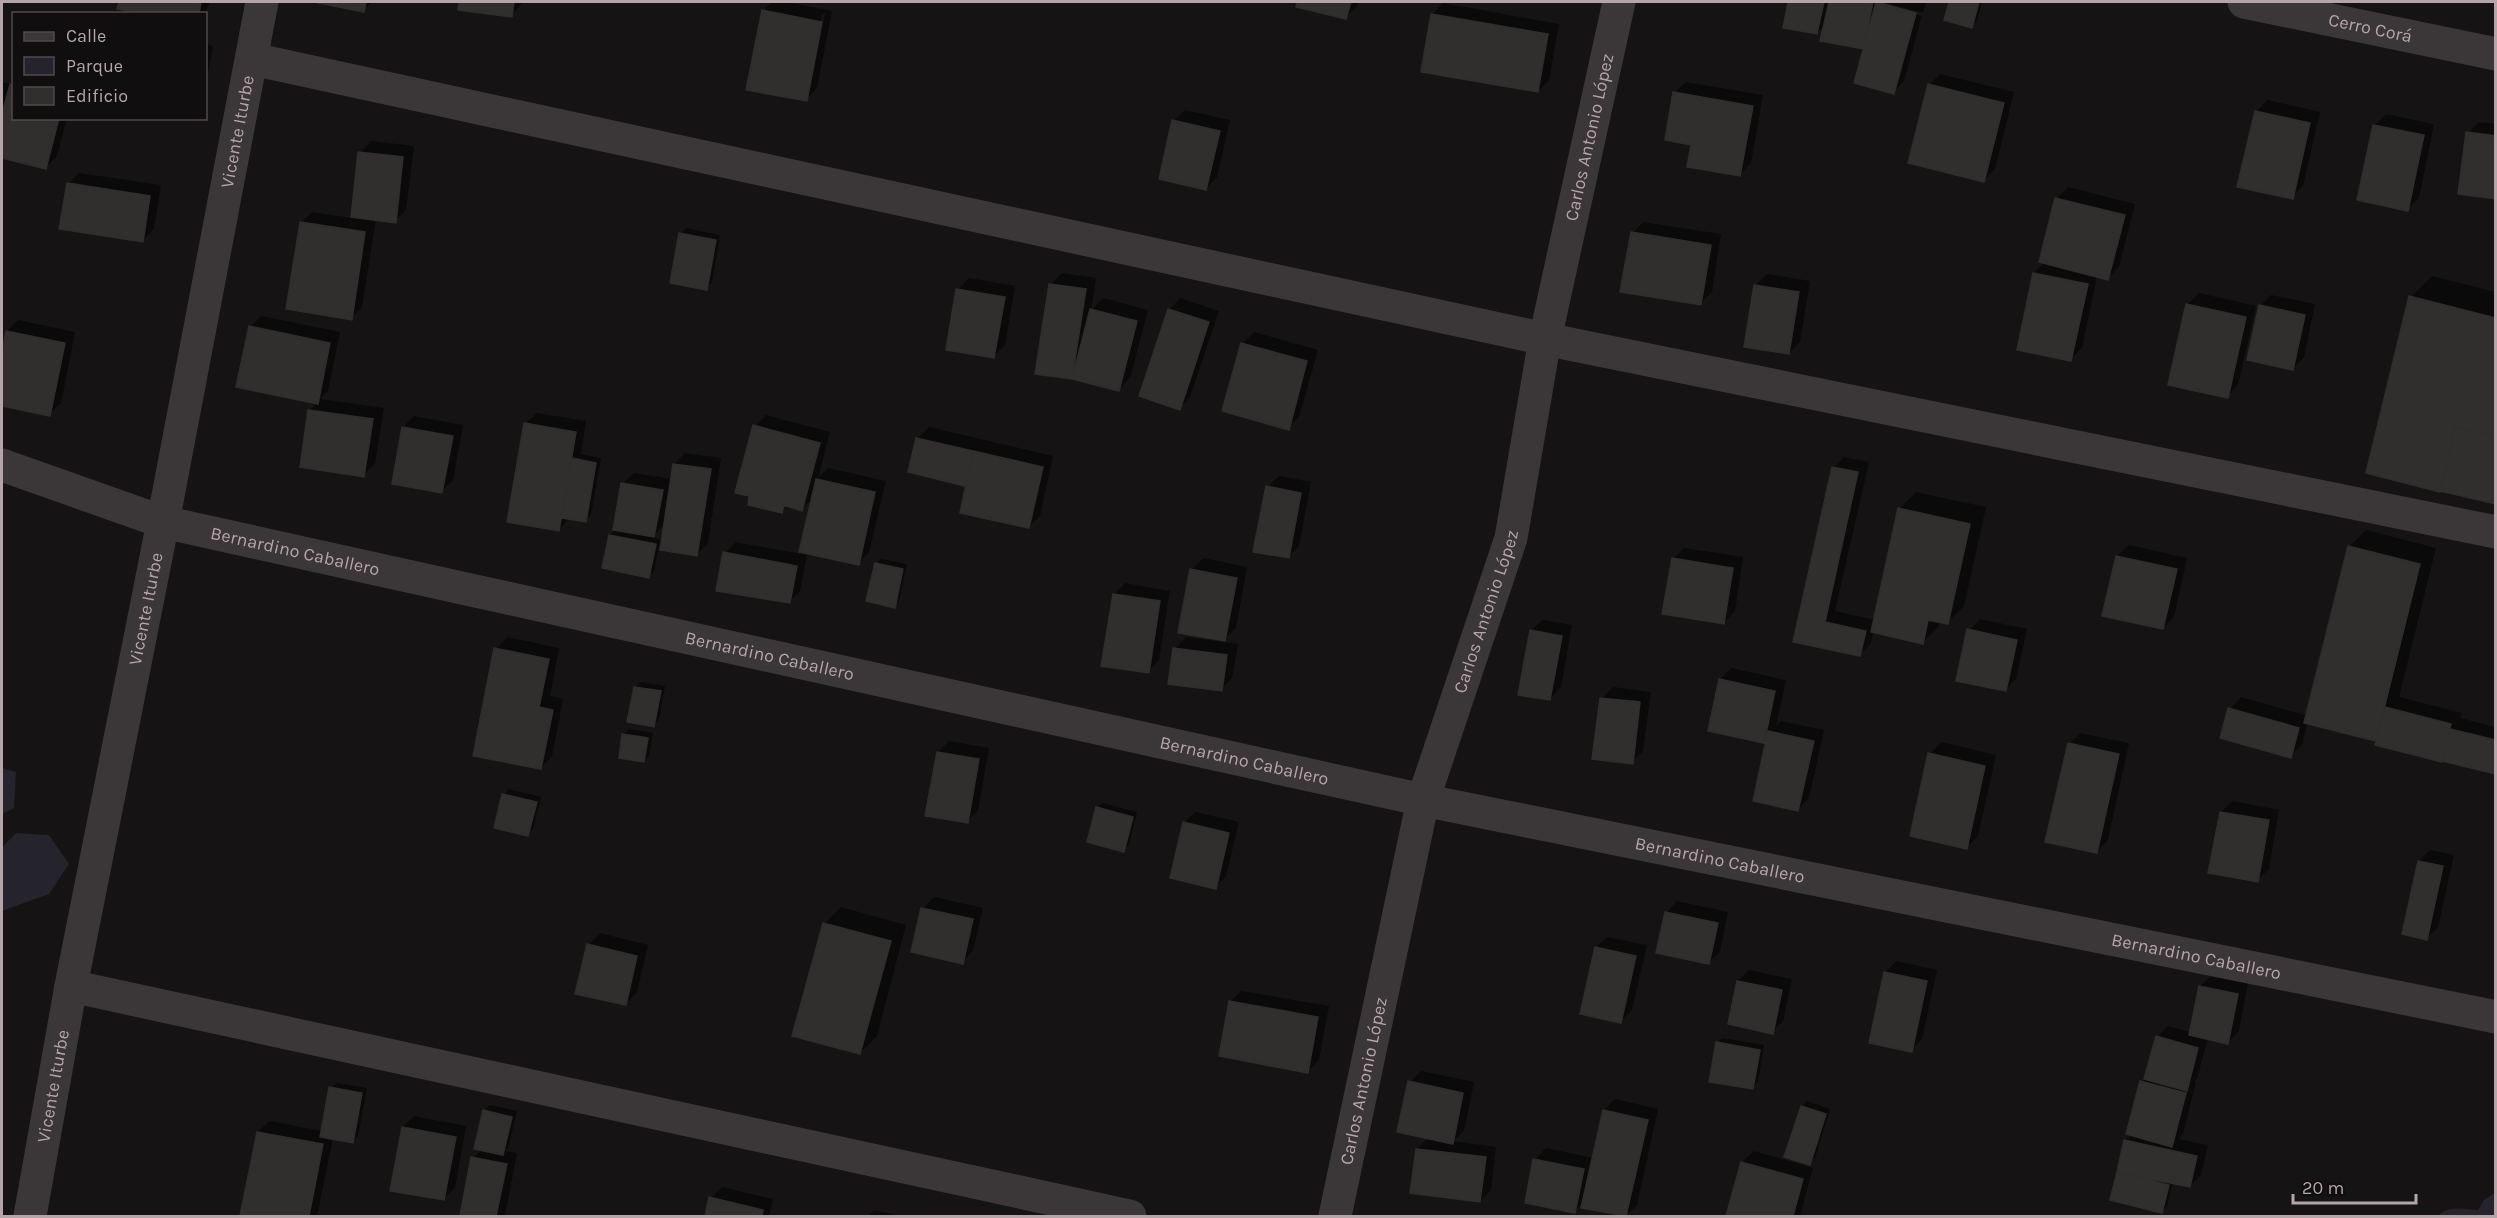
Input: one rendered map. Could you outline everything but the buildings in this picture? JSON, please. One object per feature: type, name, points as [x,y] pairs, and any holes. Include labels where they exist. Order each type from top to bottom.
[{"type":"street","name":"Vicente Iturbe","points":[[30,1216],[71,986],[163,522],[262,2]]},
{"type":"street","name":"Carlos Antonio López","points":[[1335,1216],[1423,800],[1510,538],[1545,339],[1619,2]]},
{"type":"street","name":"Cerro Corá","points":[[2244,2],[2496,54]]},
{"type":"street","points":[[252,59],[1545,339],[2496,532]]},
{"type":"street","name":"Bernardino Caballero","points":[[2,465],[163,522],[1423,800],[2496,1017]]},
{"type":"street","points":[[71,986],[1130,1216]]},
{"type":"green space","points":[[2,768],[16,772],[14,808],[2,814]]},
{"type":"green space","points":[[16,833],[49,835],[69,864],[49,894],[2,911],[2,847]]},
{"type":"green space","points":[[2495,1193],[2495,1216],[2438,1216],[2451,1209],[2478,1210],[2484,1200]]}]
